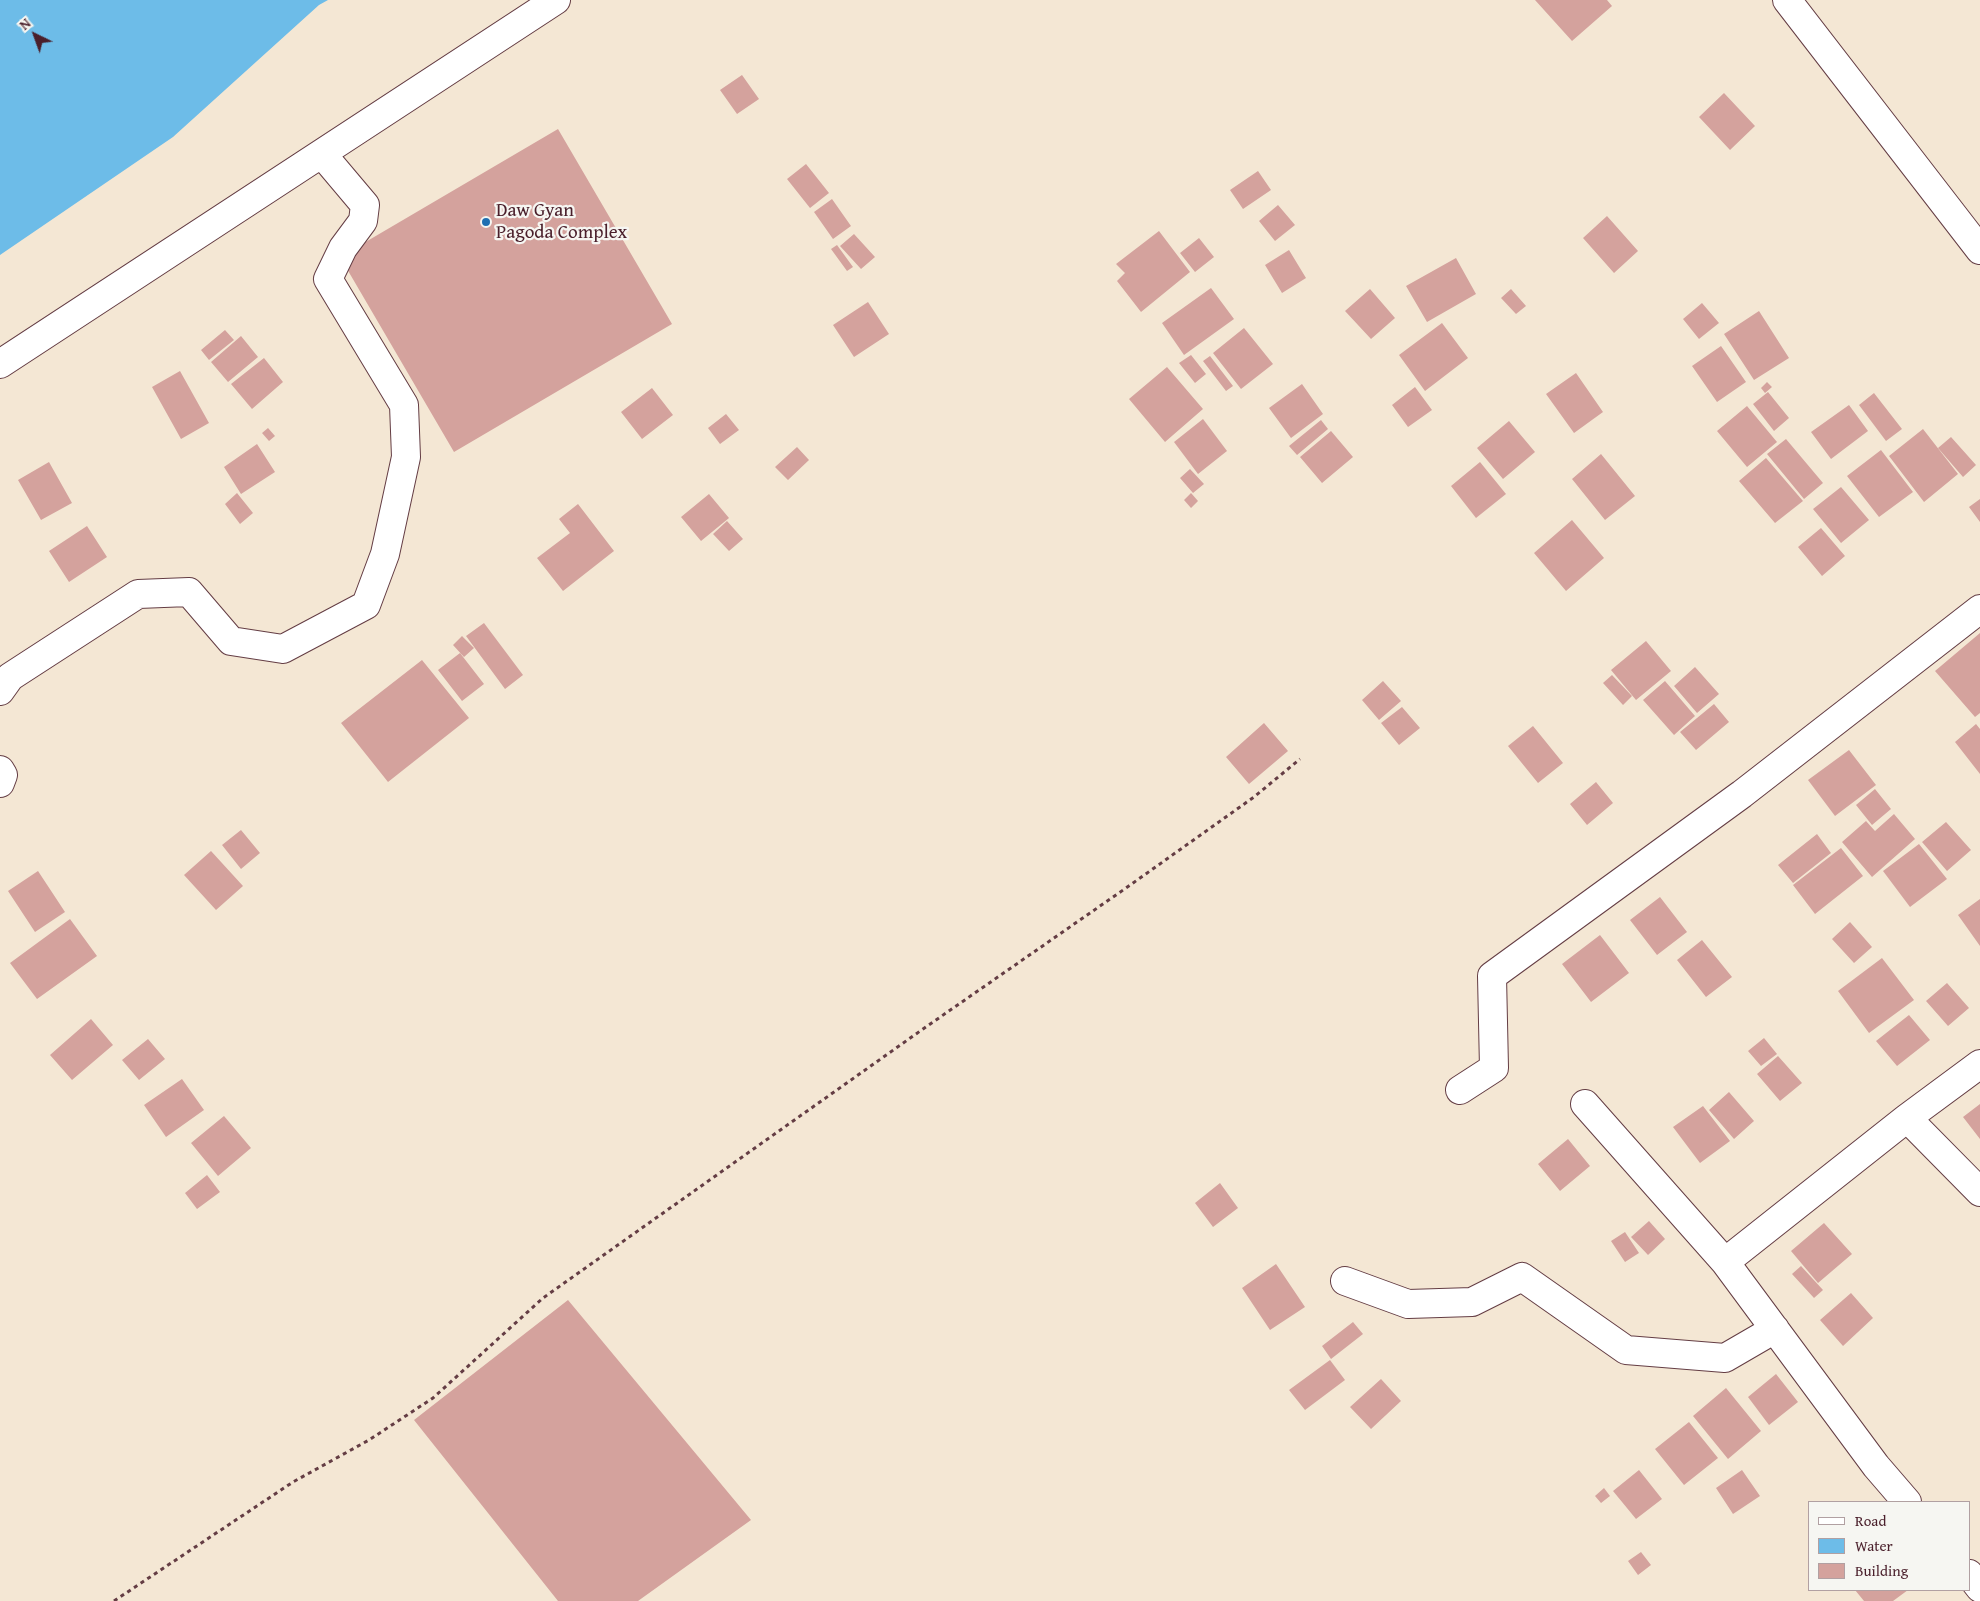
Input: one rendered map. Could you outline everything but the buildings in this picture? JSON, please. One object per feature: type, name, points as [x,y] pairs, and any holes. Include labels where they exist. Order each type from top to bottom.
[{"type":"street","points":[[0,364],[556,0]]},
{"type":"street","points":[[1787,0],[1980,250]]},
{"type":"street","points":[[0,691],[10,677],[138,594],[189,592],[231,641],[283,650],[366,605],[385,554],[406,457],[404,405],[328,279],[344,248],[363,221],[365,205],[322,154]]},
{"type":"street","points":[[1460,1090],[1494,1068],[1492,976],[1742,794],[1980,609]]},
{"type":"street","points":[[0,770],[3,774],[0,783]]},
{"type":"street","points":[[1725,1262],[1907,1118],[1980,1064]]},
{"type":"street","points":[[1585,1104],[1725,1262],[1876,1466],[1906,1501]]},
{"type":"street","points":[[1907,1118],[1980,1192]]},
{"type":"street","points":[[1345,1281],[1408,1304],[1472,1302],[1522,1277],[1626,1350],[1725,1358],[1775,1329]]},
{"type":"street","points":[[1970,1575],[1980,1588]]},
{"type":"path","points":[[114,1601],[293,1482],[370,1440],[433,1398],[543,1298],[1134,883],[1254,796],[1300,759]]},
{"type":"water","points":[[0,0],[328,0],[319,5],[173,137],[0,255]]},
{"type":"place","name":"Daw Gyan Pagoda Complex","points":[[486,222]]}]
